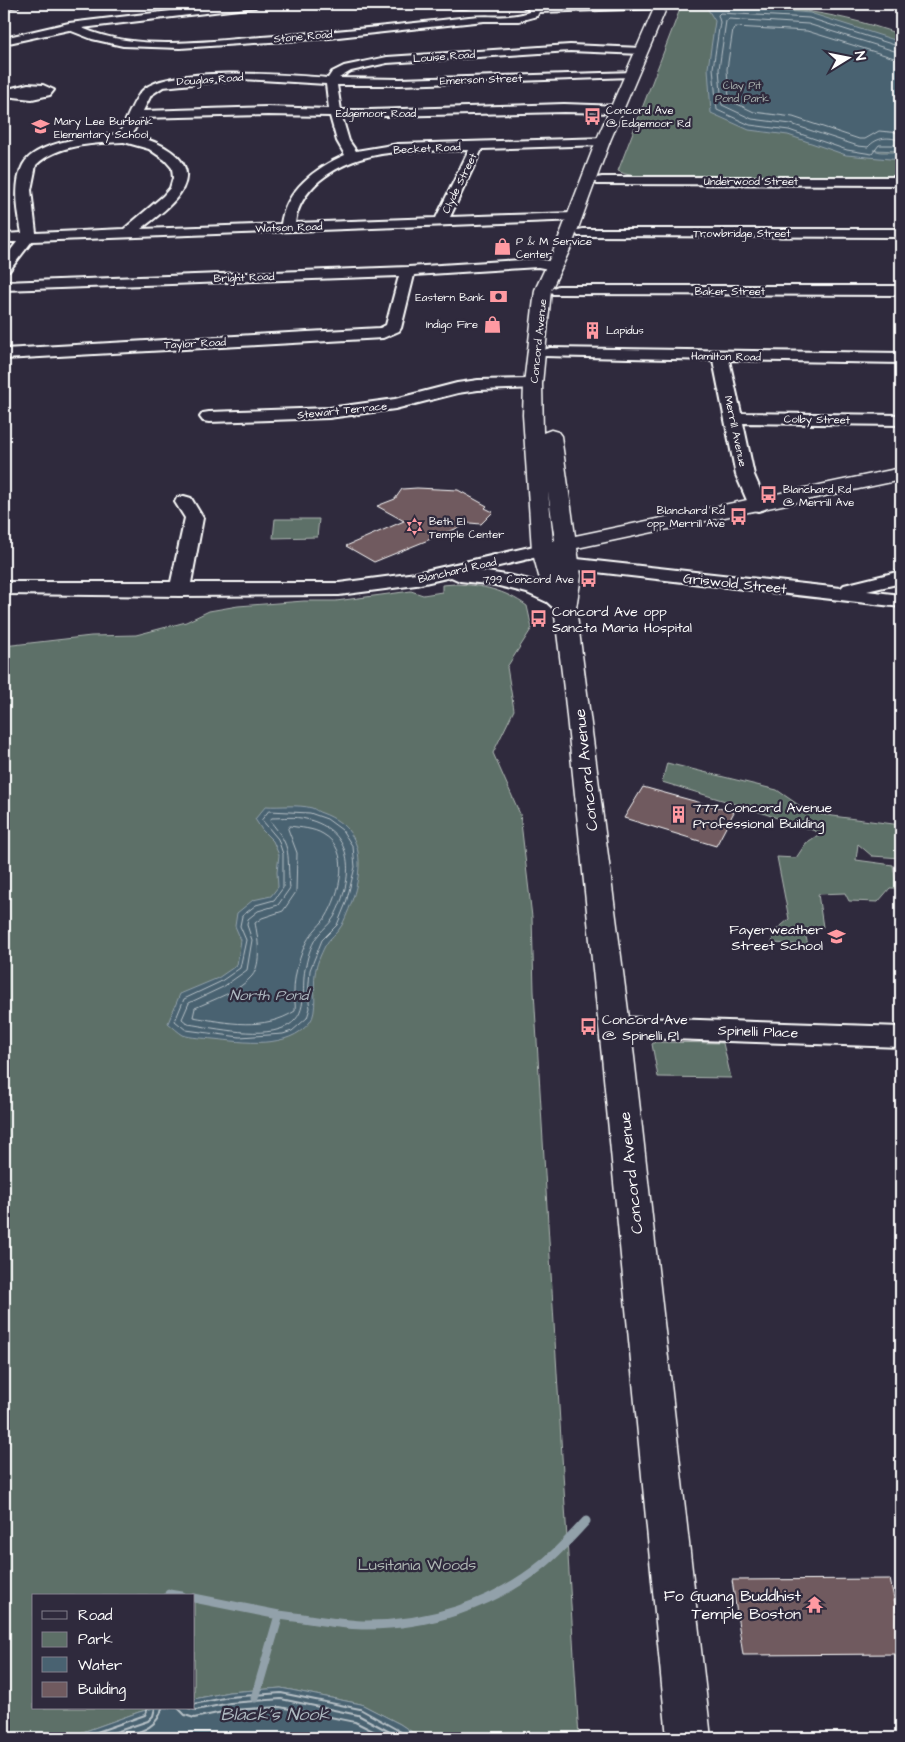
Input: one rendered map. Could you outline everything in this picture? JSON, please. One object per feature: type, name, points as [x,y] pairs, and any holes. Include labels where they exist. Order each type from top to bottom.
[{"type":"main road","name":"Concord Avenue","points":[[665,4],[622,110],[576,233],[551,290],[533,384],[533,423],[543,550],[550,576],[564,608],[577,697],[614,1026],[689,1738]]},
{"type":"main road","name":"Concord Avenue","points":[[551,290],[549,416],[570,581],[564,608]]},
{"type":"main road","name":"Blanchard Road","points":[[543,550],[567,554],[758,505],[901,474]]},
{"type":"street","points":[[4,5],[14,4]]},
{"type":"street","points":[[4,41],[69,26],[232,5],[255,4]]},
{"type":"street","points":[[452,4],[469,4]]},
{"type":"street","points":[[469,4],[463,7],[462,12],[479,18]]},
{"type":"street","points":[[530,6],[665,4]]},
{"type":"street","name":"Stone Road","points":[[69,26],[86,35],[108,41],[161,46],[436,25],[479,18],[502,20],[521,18],[534,14],[530,6]]},
{"type":"street","name":"Louise Road","points":[[331,81],[336,74],[348,68],[387,60],[570,48],[647,51]]},
{"type":"street","name":"Emerson Street","points":[[331,81],[400,82],[638,74]]},
{"type":"street","name":"Douglas Road","points":[[124,138],[146,93],[159,84],[173,81],[242,76],[331,81]]},
{"type":"street","points":[[331,81],[335,114],[346,149],[353,156]]},
{"type":"street","name":"Edgemoor Road","points":[[136,115],[267,111],[335,114],[564,108],[622,110]]},
{"type":"street","points":[[4,268],[29,236],[25,187],[31,163],[37,157],[56,148],[88,141],[124,138],[149,142],[176,162],[180,174],[178,187],[165,203],[128,233]]},
{"type":"street","name":"Becket Road","points":[[287,227],[290,209],[308,184],[323,172],[353,156],[388,150],[610,141]]},
{"type":"street","name":"Clyde Street","points":[[441,221],[478,145]]},
{"type":"street","name":"Underwood Street","points":[[595,180],[901,181]]},
{"type":"street","points":[[10,188],[25,187]]},
{"type":"street","name":"Watson Road","points":[[4,238],[581,217]]},
{"type":"street","name":"Trowbridge Street","points":[[576,233],[901,233]]},
{"type":"street","name":"Bright Road","points":[[4,286],[485,267],[536,269],[562,266]]},
{"type":"street","name":"Taylor Road","points":[[4,354],[365,336],[386,332],[393,328],[408,271]]},
{"type":"street","name":"Baker Street","points":[[551,290],[901,291]]},
{"type":"street","name":"Hamilton Road","points":[[550,353],[901,358]]},
{"type":"street","name":"Merrill Avenue","points":[[720,356],[745,475],[758,505]]},
{"type":"street","name":"Stewart Terrace","points":[[209,417],[329,413],[394,404],[457,388],[478,385],[533,384]]},
{"type":"street","name":"Colby Street","points":[[733,418],[901,420]]},
{"type":"street","points":[[180,590],[194,518],[184,502]]},
{"type":"street","name":"Blanchard Road","points":[[4,588],[339,589],[385,585],[543,550]]},
{"type":"street","name":"Griswold Street","points":[[567,554],[831,593],[901,601]]},
{"type":"street","points":[[437,575],[482,577],[537,590],[554,597],[564,608]]},
{"type":"street","points":[[831,593],[901,577]]},
{"type":"street","name":"Spinelli Place","points":[[614,1026],[901,1037]]},
{"type":"green space","name":"Clay Pit Pond Park","points":[[682,4],[738,5],[793,9],[847,19],[901,35],[901,177],[642,177],[618,171]]},
{"type":"green space","points":[[275,519],[319,519],[317,537],[273,538]]},
{"type":"green space","name":"Lusitania Woods","points":[[442,585],[475,586],[502,592],[527,606],[532,628],[507,667],[514,710],[493,753],[520,814],[532,917],[534,991],[579,1738],[421,1738],[400,1724],[361,1704],[281,1688],[229,1692],[195,1699],[195,1594],[32,1594],[32,1710],[146,1710],[66,1738],[4,1738],[4,646],[91,636],[136,635],[186,622],[209,611],[238,606],[304,601],[336,601],[411,591],[423,595],[442,592]]},
{"type":"green space","points":[[667,763],[777,790],[810,813],[901,825],[901,858],[872,856],[858,844],[856,860],[893,865],[897,888],[890,888],[878,902],[849,901],[845,893],[818,894],[823,927],[804,929],[808,945],[772,943],[774,932],[789,919],[777,857],[796,858],[806,843],[821,833],[742,806],[662,782]]},
{"type":"green space","points":[[655,1042],[723,1043],[731,1078],[658,1077],[652,1044]]},
{"type":"water","points":[[707,8],[747,8],[810,13],[901,42],[901,151],[873,150],[901,152],[901,160],[846,155],[788,135],[749,130],[711,113],[708,68],[715,21]]},
{"type":"water","name":"North Pond","points":[[266,806],[313,808],[339,822],[350,833],[357,846],[359,861],[358,877],[354,893],[342,925],[327,943],[318,963],[315,974],[315,1006],[312,1018],[301,1031],[290,1037],[265,1042],[198,1038],[183,1035],[168,1023],[180,994],[218,978],[237,965],[241,940],[235,926],[237,913],[253,900],[271,896],[278,887],[279,855],[273,841],[262,830],[255,819]]},
{"type":"water","name":"Black's Nook","points":[[281,1688],[361,1704],[400,1724],[421,1738],[66,1738],[146,1710],[195,1710],[195,1699],[229,1692]]},
{"type":"building","name":"Beth El Temple Center","points":[[402,489],[458,490],[487,506],[485,508],[493,512],[481,524],[470,523],[374,562],[346,546],[404,521],[377,506],[395,499]]},
{"type":"building","name":"777 Concord Avenue Professional Building","points":[[643,787],[734,812],[716,846],[624,818]]},
{"type":"building","name":"Fo Guang Buddhist Temple Boston","points":[[890,1579],[901,1634],[901,1654],[743,1655],[732,1580]]},
{"type":"waterway","points":[[279,1615],[362,1625],[411,1622],[458,1610],[481,1602],[524,1578],[554,1554],[586,1521]]},
{"type":"waterway","points":[[195,1598],[279,1615]]},
{"type":"waterway","points":[[255,1698],[279,1615]]},
{"type":"place","name":"Concord Ave @ Edgemoor Rd","points":[[592,116]]},
{"type":"place","name":"Mary Lee Burbank Elementary School","points":[[40,127]]},
{"type":"place","name":"P & M Service Center","points":[[502,247]]},
{"type":"place","name":"Eastern Bank","points":[[499,297]]},
{"type":"place","name":"Indigo Fire","points":[[492,324]]},
{"type":"place","name":"Lapidus","points":[[592,330]]},
{"type":"place","name":"Blanchard Rd @ Merrill Ave","points":[[769,495]]},
{"type":"place","name":"Blanchard Rd opp Merrill Ave","points":[[739,516]]},
{"type":"place","name":"Beth El Temple Center","points":[[415,527]]},
{"type":"place","name":"799 Concord Ave","points":[[588,579]]},
{"type":"place","name":"Concord Ave opp Sancta Maria Hospital","points":[[538,619]]},
{"type":"place","name":"777 Concord Avenue Professional Building","points":[[679,815]]},
{"type":"place","name":"Fayerweather Street School","points":[[837,937]]},
{"type":"place","name":"Concord Ave @ Spinelli Pl","points":[[588,1027]]},
{"type":"place","name":"Fo Guang Buddhist Temple Boston","points":[[815,1604]]}]
